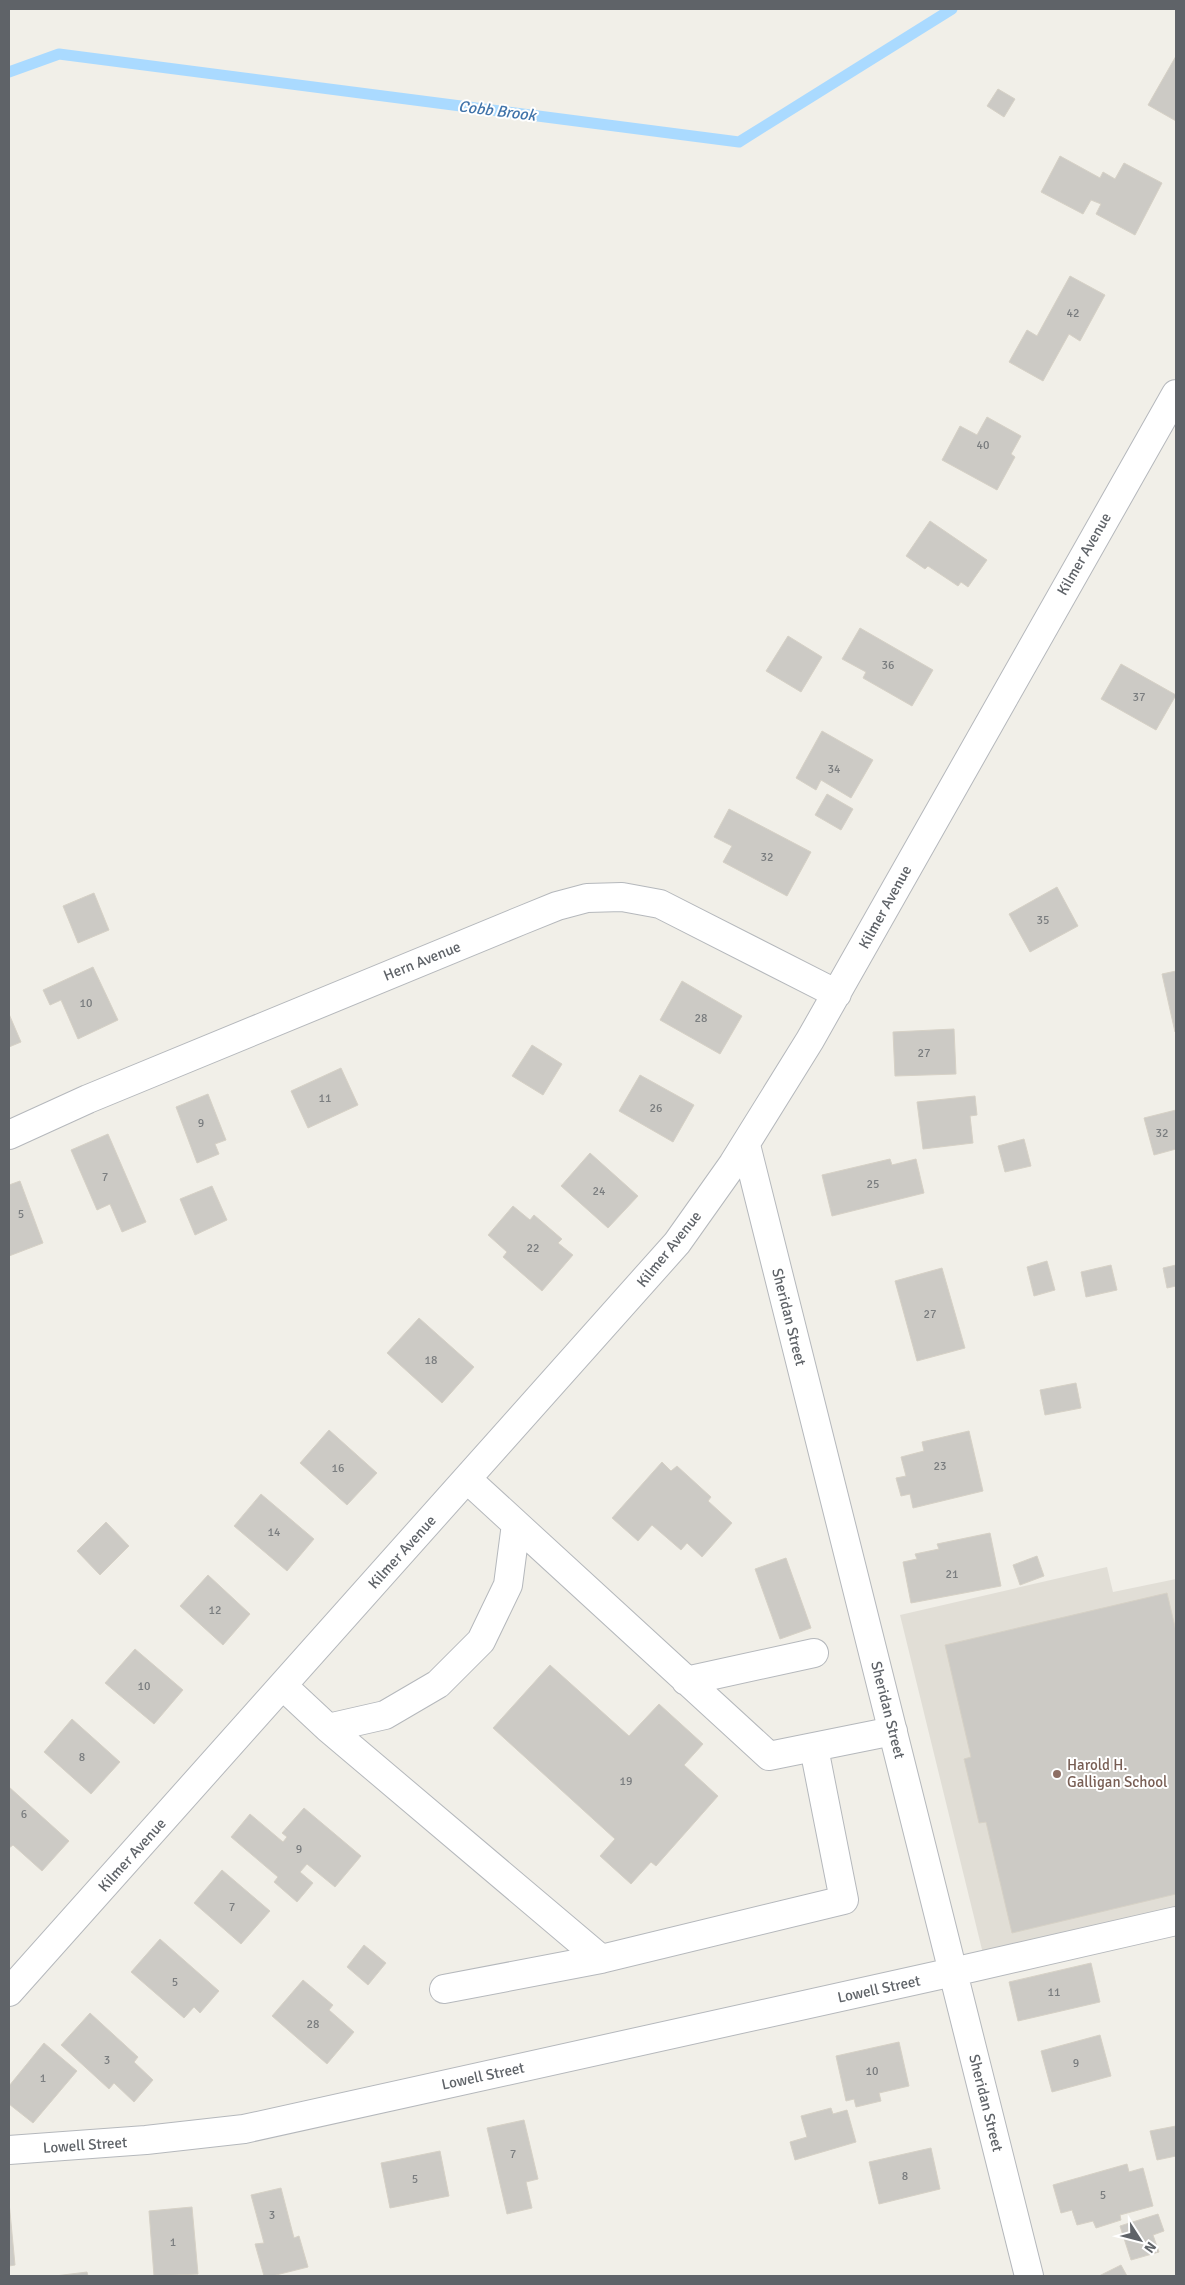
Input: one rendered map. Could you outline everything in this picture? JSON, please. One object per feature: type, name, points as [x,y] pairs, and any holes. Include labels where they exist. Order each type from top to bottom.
[{"type":"street","name":"Kilmer Avenue","points":[[9,1992],[677,1243],[746,1144],[837,994],[1176,399]]},
{"type":"street","name":"Hern Avenue","points":[[9,1135],[88,1098],[556,906],[587,898],[622,898],[660,904],[837,994]]},
{"type":"street","name":"Sheridan Street","points":[[746,1144],[1029,2276]]},
{"type":"street","points":[[467,1479],[769,1756],[893,1732]]},
{"type":"street","points":[[328,1728],[385,1715],[408,1702],[438,1684],[481,1640],[508,1585],[516,1524]]},
{"type":"street","points":[[686,1680],[814,1653]]},
{"type":"street","points":[[282,1686],[328,1728],[601,1959]]},
{"type":"street","points":[[444,1989],[601,1959],[844,1900],[814,1748]]},
{"type":"street","name":"Lowell Street","points":[[9,2150],[146,2140],[244,2129],[1176,1921]]},
{"type":"shaded area","name":"Harold H. Galligan School","points":[[1107,1567],[1113,1592],[1176,1579],[1176,1933],[987,1970],[900,1615]]},
{"type":"building","points":[[1176,56],[1176,121],[1148,105]]},
{"type":"building","points":[[998,89],[1015,99],[1004,117],[987,106]]},
{"type":"building","points":[[1060,156],[1100,178],[1103,172],[1115,179],[1124,163],[1162,183],[1135,235],[1096,214],[1101,204],[1091,200],[1083,214],[1041,192]]},
{"type":"building","points":[[1070,276],[1105,295],[1080,341],[1069,334],[1043,381],[1009,362],[1027,330],[1037,336]]},
{"type":"building","points":[[987,417],[1021,436],[1011,454],[1015,457],[997,490],[942,460],[960,426],[977,435]]},
{"type":"building","points":[[930,521],[987,560],[968,587],[961,582],[958,586],[928,566],[925,569],[906,556]]},
{"type":"building","points":[[860,628],[933,670],[912,706],[863,678],[866,672],[842,659]]},
{"type":"building","points":[[788,636],[822,657],[801,692],[766,671]]},
{"type":"building","points":[[1121,664],[1176,695],[1156,730],[1101,699]]},
{"type":"building","points":[[822,731],[873,760],[851,798],[821,780],[816,790],[796,778]]},
{"type":"building","points":[[827,794],[853,809],[841,830],[815,815]]},
{"type":"building","points":[[729,809],[811,852],[787,896],[723,862],[732,846],[714,837]]},
{"type":"building","points":[[1057,887],[1078,926],[1030,952],[1009,914]]},
{"type":"building","points":[[94,893],[109,930],[78,943],[63,906]]},
{"type":"building","points":[[93,967],[118,1020],[78,1039],[61,1000],[50,1005],[43,990]]},
{"type":"building","points":[[1176,971],[1176,1032],[1175,1032],[1162,974]]},
{"type":"building","points":[[682,981],[742,1016],[720,1054],[660,1020]]},
{"type":"building","points":[[9,1014],[21,1042],[9,1047]]},
{"type":"building","points":[[954,1029],[956,1074],[895,1076],[893,1032]]},
{"type":"building","points":[[532,1045],[562,1064],[543,1095],[512,1076]]},
{"type":"building","points":[[341,1068],[358,1105],[308,1128],[291,1091]]},
{"type":"building","points":[[640,1075],[694,1105],[673,1142],[619,1111]]},
{"type":"building","points":[[208,1094],[226,1140],[215,1144],[219,1154],[197,1163],[176,1107]]},
{"type":"building","points":[[975,1096],[977,1115],[970,1116],[973,1143],[923,1149],[917,1102]]},
{"type":"building","points":[[1176,1110],[1176,1149],[1154,1155],[1144,1118]]},
{"type":"building","points":[[108,1134],[146,1222],[122,1232],[110,1204],[97,1210],[71,1150]]},
{"type":"building","points":[[1024,1139],[1031,1166],[1005,1172],[998,1146]]},
{"type":"building","points":[[590,1153],[638,1196],[608,1228],[561,1186]]},
{"type":"building","points":[[890,1159],[892,1165],[916,1159],[924,1193],[832,1216],[822,1175]]},
{"type":"building","points":[[20,1181],[43,1243],[9,1256],[9,1185]]},
{"type":"building","points":[[212,1186],[227,1220],[195,1235],[180,1199]]},
{"type":"building","points":[[513,1206],[530,1220],[534,1215],[562,1239],[558,1243],[573,1255],[542,1291],[503,1257],[507,1252],[488,1235]]},
{"type":"building","points":[[1047,1261],[1055,1290],[1034,1296],[1027,1267]]},
{"type":"building","points":[[1111,1265],[1117,1290],[1086,1297],[1081,1272]]},
{"type":"building","points":[[1176,1265],[1176,1286],[1167,1288],[1163,1268]]},
{"type":"building","points":[[942,1268],[965,1348],[917,1361],[895,1281]]},
{"type":"building","points":[[419,1318],[474,1367],[442,1403],[387,1353]]},
{"type":"building","points":[[1076,1383],[1081,1408],[1045,1415],[1040,1390]]},
{"type":"building","points":[[329,1430],[377,1473],[347,1505],[300,1463]]},
{"type":"building","points":[[969,1431],[983,1491],[913,1508],[910,1494],[901,1496],[896,1478],[906,1476],[901,1457],[924,1451],[922,1442]]},
{"type":"building","points":[[662,1462],[671,1471],[677,1466],[711,1497],[708,1501],[732,1523],[702,1557],[687,1543],[681,1550],[652,1525],[638,1541],[612,1518]]},
{"type":"building","points":[[261,1494],[314,1539],[287,1571],[234,1526]]},
{"type":"building","points":[[106,1522],[129,1546],[100,1575],[77,1551]]},
{"type":"building","points":[[990,1533],[1001,1586],[911,1603],[903,1562],[917,1559],[915,1554],[939,1549],[937,1544]]},
{"type":"building","points":[[1037,1556],[1044,1576],[1020,1585],[1013,1565]]},
{"type":"building","points":[[786,1558],[811,1628],[780,1639],[755,1569]]},
{"type":"building","points":[[208,1575],[250,1614],[223,1645],[180,1606]]},
{"type":"building","name":"Harold H. Galligan School","points":[[1167,1593],[1176,1631],[1176,1894],[1012,1933],[986,1822],[979,1823],[964,1759],[971,1757],[945,1645]]},
{"type":"building","points":[[135,1649],[183,1690],[154,1724],[105,1683]]},
{"type":"building","points":[[550,1665],[629,1736],[659,1704],[703,1744],[684,1765],[718,1796],[656,1866],[651,1862],[631,1884],[600,1856],[615,1839],[493,1728]]},
{"type":"building","points":[[72,1719],[120,1762],[91,1794],[44,1752]]},
{"type":"building","points":[[9,1787],[69,1841],[42,1871],[13,1845],[9,1848]]},
{"type":"building","points":[[304,1808],[361,1856],[335,1887],[307,1864],[300,1872],[313,1883],[297,1902],[274,1882],[278,1877],[231,1837],[250,1814],[283,1842],[287,1837],[282,1833]]},
{"type":"building","points":[[222,1870],[270,1911],[241,1944],[194,1903]]},
{"type":"building","points":[[160,1939],[219,1991],[200,2013],[194,2007],[184,2018],[131,1972]]},
{"type":"building","points":[[364,1945],[386,1963],[368,1985],[347,1967]]},
{"type":"building","points":[[1091,1963],[1100,2002],[1018,2021],[1009,1982]]},
{"type":"building","points":[[303,1980],[333,2005],[329,2010],[354,2032],[327,2064],[272,2016]]},
{"type":"building","points":[[90,2013],[138,2057],[134,2062],[153,2080],[134,2102],[114,2083],[109,2089],[61,2045]]},
{"type":"building","points":[[1100,2035],[1111,2076],[1052,2092],[1041,2051]]},
{"type":"building","points":[[899,2042],[909,2086],[879,2093],[881,2101],[856,2107],[854,2099],[846,2101],[836,2056]]},
{"type":"building","points":[[44,2043],[77,2071],[33,2123],[9,2104],[9,2086]]},
{"type":"building","points":[[831,2108],[833,2114],[847,2110],[856,2142],[795,2160],[790,2142],[807,2137],[801,2116]]},
{"type":"building","points":[[524,2120],[538,2179],[526,2182],[532,2208],[507,2214],[487,2128]]},
{"type":"building","points":[[1176,2126],[1176,2156],[1157,2160],[1150,2131]]},
{"type":"building","points":[[931,2148],[940,2189],[879,2204],[869,2162]]},
{"type":"building","points":[[440,2151],[449,2196],[390,2208],[381,2163]]},
{"type":"building","points":[[1127,2164],[1129,2172],[1143,2168],[1153,2206],[1120,2215],[1121,2220],[1096,2228],[1093,2221],[1077,2225],[1072,2210],[1061,2213],[1053,2185]]},
{"type":"building","points":[[281,2188],[294,2238],[299,2236],[308,2267],[272,2276],[264,2276],[255,2244],[264,2243],[251,2195]]},
{"type":"building","points":[[9,2202],[15,2265],[9,2266]]},
{"type":"building","points":[[192,2207],[198,2274],[154,2276],[149,2211]]},
{"type":"building","points":[[1158,2214],[1164,2231],[1153,2235],[1159,2252],[1131,2260],[1120,2226]]},
{"type":"building","points":[[1121,2265],[1127,2276],[1099,2276]]},
{"type":"building","points":[[87,2272],[88,2276],[55,2276]]},
{"type":"waterway","name":"Cobb Brook","points":[[9,72],[59,54],[739,142],[952,9]]},
{"type":"place","name":"Harold H. Galligan School","points":[[1057,1774]]}]
